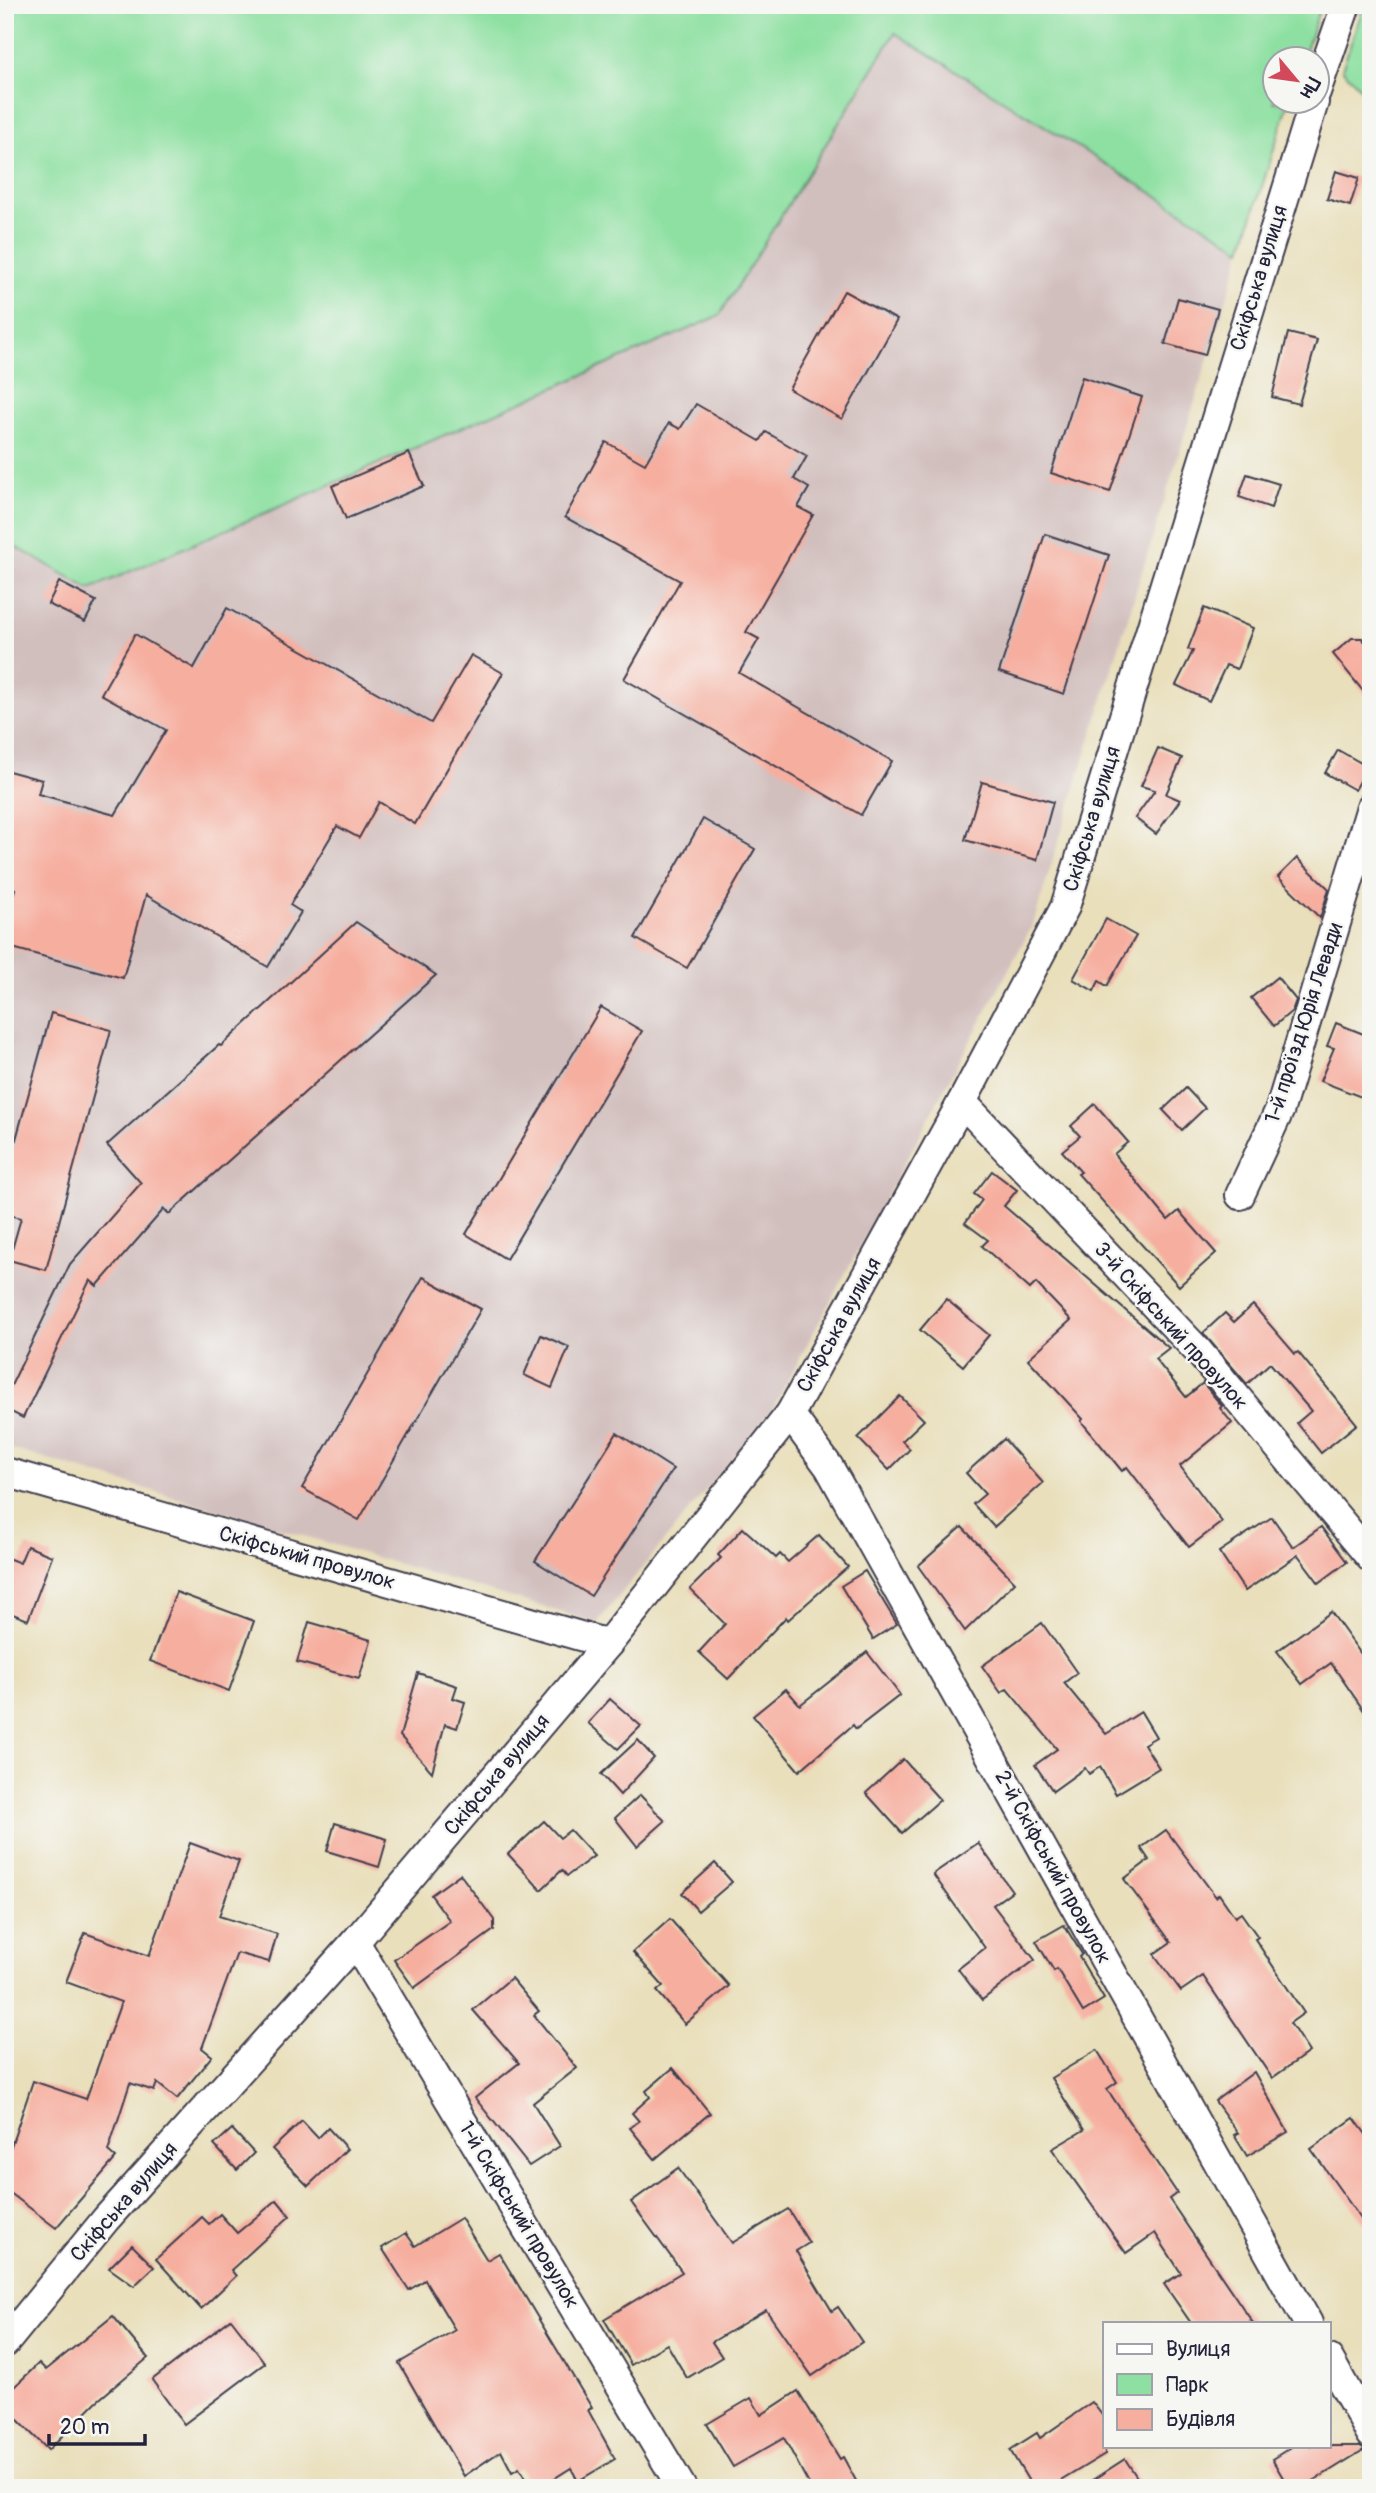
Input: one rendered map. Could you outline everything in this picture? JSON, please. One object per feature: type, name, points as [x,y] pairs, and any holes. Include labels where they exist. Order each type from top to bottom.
[{"type":"street","points":[[1330,53],[1346,5]]},
{"type":"street","name":"Скіфська вулиця","points":[[5,2343],[106,2220],[355,1942],[608,1644],[790,1414],[962,1102],[1065,907],[1310,116]]},
{"type":"street","name":"1-й проїзд Юрія Левади","points":[[1240,1195],[1280,1108],[1371,807]]},
{"type":"street","name":"3-й Скіфський провулок","points":[[962,1102],[1198,1351],[1371,1558]]},
{"type":"street","name":"2-й Скіфський провулок","points":[[790,1414],[829,1467],[1307,2322]]},
{"type":"street","name":"Скіфський провулок","points":[[5,1472],[608,1644]]},
{"type":"street","name":"1-й Скіфський провулок","points":[[355,1942],[682,2488]]},
{"type":"street","points":[[1330,2361],[1371,2434]]},
{"type":"shaded area","points":[[895,32],[1242,249],[1033,924],[773,1408],[597,1623],[5,1447],[5,541],[90,589],[719,316]]},
{"type":"green space","points":[[5,5],[1321,5],[1307,46],[1260,46],[1260,116],[1285,116],[1242,249],[895,33],[719,316],[90,589],[5,541]]},
{"type":"green space","points":[[1364,5],[1371,5],[1371,99],[1342,69]]},
{"type":"building","points":[[1336,171],[1359,178],[1350,206],[1327,199]]},
{"type":"building","points":[[844,291],[897,320],[842,419],[789,389]]},
{"type":"building","points":[[1178,298],[1218,309],[1205,355],[1165,344]]},
{"type":"building","points":[[1288,333],[1317,340],[1299,404],[1272,397]]},
{"type":"building","points":[[1082,377],[1142,397],[1110,492],[1051,473]]},
{"type":"building","points":[[696,404],[760,441],[766,432],[807,456],[794,479],[809,488],[798,507],[813,515],[746,632],[759,639],[739,673],[892,761],[861,815],[624,679],[680,581],[565,517],[606,442],[645,464],[669,423],[680,429]]},
{"type":"building","points":[[409,453],[424,486],[346,519],[332,486]]},
{"type":"building","points":[[1247,474],[1279,484],[1271,508],[1239,497]]},
{"type":"building","points":[[1045,534],[1109,555],[1064,694],[999,672]]},
{"type":"building","points":[[59,582],[96,601],[85,622],[48,604]]},
{"type":"building","points":[[227,608],[431,723],[471,655],[503,673],[415,824],[379,802],[359,838],[337,826],[290,905],[301,912],[268,967],[146,895],[123,978],[5,946],[5,924],[15,889],[5,886],[5,770],[42,780],[38,794],[115,815],[166,730],[101,694],[135,634],[194,668]]},
{"type":"building","points":[[1204,608],[1253,628],[1237,669],[1226,665],[1209,701],[1176,685],[1193,651],[1188,649]]},
{"type":"building","points":[[1352,638],[1362,638],[1371,649],[1371,701],[1333,654]]},
{"type":"building","points":[[1158,748],[1182,758],[1166,794],[1180,800],[1156,834],[1135,818],[1155,790],[1141,786]]},
{"type":"building","points":[[1338,750],[1368,767],[1355,790],[1325,773]]},
{"type":"building","points":[[982,782],[1053,802],[1037,860],[965,840]]},
{"type":"building","points":[[703,819],[755,849],[687,968],[635,938]]},
{"type":"building","points":[[1297,858],[1329,889],[1320,918],[1278,877]]},
{"type":"building","points":[[1106,919],[1136,936],[1107,986],[1099,981],[1094,991],[1073,979]]},
{"type":"building","points":[[356,922],[436,975],[169,1214],[164,1209],[97,1286],[90,1280],[23,1418],[5,1409],[5,1398],[70,1264],[141,1183],[107,1145],[221,1046]]},
{"type":"building","points":[[1277,977],[1296,1000],[1292,1011],[1274,1026],[1251,998]]},
{"type":"building","points":[[601,1007],[642,1031],[506,1259],[466,1234]]},
{"type":"building","points":[[51,1013],[111,1030],[46,1270],[9,1260],[21,1218],[5,1214],[5,1179]]},
{"type":"building","points":[[1336,1023],[1371,1037],[1371,1081],[1364,1098],[1320,1081],[1334,1048],[1327,1046]]},
{"type":"building","points":[[1186,1088],[1205,1108],[1182,1130],[1163,1110]]},
{"type":"building","points":[[1095,1104],[1128,1142],[1114,1154],[1168,1220],[1179,1211],[1216,1253],[1179,1286],[1078,1174],[1081,1172],[1062,1151],[1080,1136],[1071,1126]]},
{"type":"building","points":[[992,1171],[1017,1190],[1004,1206],[1169,1348],[1155,1359],[1186,1397],[1203,1383],[1232,1423],[1180,1466],[1222,1522],[1189,1547],[1127,1467],[1122,1471],[1081,1421],[1083,1419],[1028,1359],[1071,1320],[1036,1283],[1030,1289],[982,1246],[988,1240],[965,1223],[982,1200],[974,1194]]},
{"type":"building","points":[[423,1277],[481,1309],[359,1520],[302,1488]]},
{"type":"building","points":[[946,1299],[989,1335],[963,1366],[920,1330]]},
{"type":"building","points":[[1253,1305],[1295,1354],[1298,1352],[1357,1424],[1321,1453],[1297,1423],[1311,1411],[1270,1363],[1247,1384],[1203,1333],[1225,1313],[1234,1322]]},
{"type":"building","points":[[541,1335],[569,1347],[552,1388],[524,1375]]},
{"type":"building","points":[[900,1396],[924,1420],[902,1441],[910,1449],[889,1470],[858,1438]]},
{"type":"building","points":[[617,1433],[673,1469],[591,1596],[535,1561]]},
{"type":"building","points":[[1004,1439],[1043,1483],[994,1527],[973,1504],[985,1494],[966,1473]]},
{"type":"building","points":[[1272,1517],[1293,1547],[1321,1527],[1347,1562],[1319,1583],[1298,1555],[1245,1591],[1219,1552]]},
{"type":"building","points":[[962,1527],[1015,1582],[965,1631],[918,1566]]},
{"type":"building","points":[[743,1528],[776,1558],[780,1554],[788,1562],[819,1535],[848,1567],[788,1620],[786,1617],[728,1679],[699,1652],[725,1624],[690,1589],[721,1558],[718,1555]]},
{"type":"building","points":[[27,1546],[52,1556],[28,1620],[5,1611],[5,1557],[20,1563]]},
{"type":"building","points":[[865,1571],[897,1624],[873,1639],[841,1586]]},
{"type":"building","points":[[176,1592],[254,1621],[229,1691],[150,1661]]},
{"type":"building","points":[[1331,1612],[1371,1668],[1371,1721],[1331,1663],[1302,1684],[1277,1651]]},
{"type":"building","points":[[309,1622],[371,1640],[359,1679],[297,1662]]},
{"type":"building","points":[[1042,1623],[1077,1673],[1064,1683],[1106,1734],[1141,1712],[1156,1737],[1144,1744],[1159,1768],[1116,1794],[1100,1767],[1089,1774],[1085,1768],[1053,1791],[1035,1765],[1057,1749],[1007,1689],[1001,1693],[982,1666]]},
{"type":"building","points":[[867,1652],[900,1695],[856,1729],[853,1725],[799,1771],[753,1716],[786,1689],[800,1705]]},
{"type":"building","points":[[418,1673],[457,1686],[453,1698],[465,1702],[457,1728],[445,1724],[432,1772],[400,1736]]},
{"type":"building","points":[[610,1699],[641,1726],[618,1749],[588,1723]]},
{"type":"building","points":[[638,1740],[654,1758],[620,1795],[601,1774]]},
{"type":"building","points":[[903,1759],[940,1800],[902,1833],[866,1793]]},
{"type":"building","points":[[640,1795],[665,1821],[637,1846],[615,1818]]},
{"type":"building","points":[[544,1821],[560,1838],[570,1830],[594,1856],[567,1876],[562,1870],[541,1890],[508,1854]]},
{"type":"building","points":[[335,1823],[387,1839],[379,1867],[327,1851]]},
{"type":"building","points":[[1166,1830],[1216,1897],[1219,1894],[1235,1917],[1241,1913],[1304,2013],[1290,2023],[1309,2052],[1272,2078],[1203,1976],[1181,1991],[1154,1954],[1171,1942],[1124,1879],[1149,1860],[1141,1848]]},
{"type":"building","points":[[190,1843],[239,1861],[219,1916],[277,1934],[269,1962],[237,1953],[202,2048],[212,2056],[177,2099],[157,2083],[154,2091],[130,2083],[108,2151],[116,2158],[56,2228],[5,2189],[5,2164],[33,2081],[86,2099],[121,2002],[66,1982],[85,1933],[149,1956]]},
{"type":"building","points":[[978,1843],[1012,1891],[993,1905],[1035,1960],[982,2000],[958,1969],[985,1948],[933,1874]]},
{"type":"building","points":[[715,1863],[732,1882],[698,1911],[682,1893]]},
{"type":"building","points":[[460,1874],[494,1920],[494,1930],[414,1988],[394,1960],[450,1921],[431,1895]]},
{"type":"building","points":[[670,1919],[729,1986],[685,2024],[657,1991],[663,1986],[633,1952]]},
{"type":"building","points":[[1064,1925],[1104,1999],[1083,2012],[1036,1941]]},
{"type":"building","points":[[511,1978],[539,2011],[534,2015],[577,2068],[533,2103],[560,2146],[529,2166],[475,2098],[519,2063],[473,2010]]},
{"type":"building","points":[[1097,2050],[1117,2082],[1107,2089],[1177,2193],[1169,2199],[1252,2322],[1190,2322],[1164,2284],[1181,2273],[1155,2233],[1126,2253],[1052,2149],[1084,2130],[1051,2078]]},
{"type":"building","points":[[673,2068],[710,2113],[655,2159],[630,2128],[639,2121],[632,2113],[650,2097],[646,2091]]},
{"type":"building","points":[[1254,2072],[1288,2132],[1247,2156],[1234,2135],[1238,2133],[1215,2101]]},
{"type":"building","points":[[1354,2118],[1371,2141],[1371,2233],[1311,2149]]},
{"type":"building","points":[[302,2121],[318,2138],[328,2128],[347,2149],[308,2186],[272,2149]]},
{"type":"building","points":[[232,2129],[254,2153],[237,2170],[214,2145]]},
{"type":"building","points":[[678,2168],[732,2243],[788,2209],[809,2243],[796,2251],[832,2311],[838,2307],[862,2342],[812,2376],[766,2310],[712,2342],[722,2357],[687,2378],[667,2344],[631,2365],[604,2319],[682,2272],[631,2202]]},
{"type":"building","points":[[277,2200],[290,2216],[231,2270],[236,2276],[201,2309],[156,2259],[202,2217],[209,2224],[220,2214],[237,2233]]},
{"type":"building","points":[[461,2218],[487,2260],[499,2253],[592,2408],[588,2410],[615,2459],[578,2481],[571,2468],[539,2488],[531,2488],[519,2468],[512,2472],[501,2451],[464,2476],[399,2363],[455,2330],[425,2280],[409,2290],[382,2248],[406,2233],[415,2246]]},
{"type":"building","points":[[132,2245],[154,2267],[134,2286],[109,2268]]},
{"type":"building","points":[[113,2316],[148,2358],[96,2402],[48,2450],[5,2407],[5,2396],[39,2363],[46,2370]]},
{"type":"building","points":[[231,2319],[265,2363],[184,2424],[152,2380]]},
{"type":"building","points":[[798,2391],[840,2459],[843,2457],[860,2488],[811,2488],[784,2438],[733,2467],[707,2424],[751,2398],[761,2415]]},
{"type":"building","points":[[1092,2402],[1103,2416],[1105,2454],[1049,2488],[1033,2488],[1010,2450],[1037,2433],[1040,2438]]},
{"type":"building","points":[[1360,2446],[1365,2449],[1302,2488],[1289,2488],[1272,2459],[1290,2448]]},
{"type":"building","points":[[1125,2459],[1144,2488],[1080,2488]]}]
